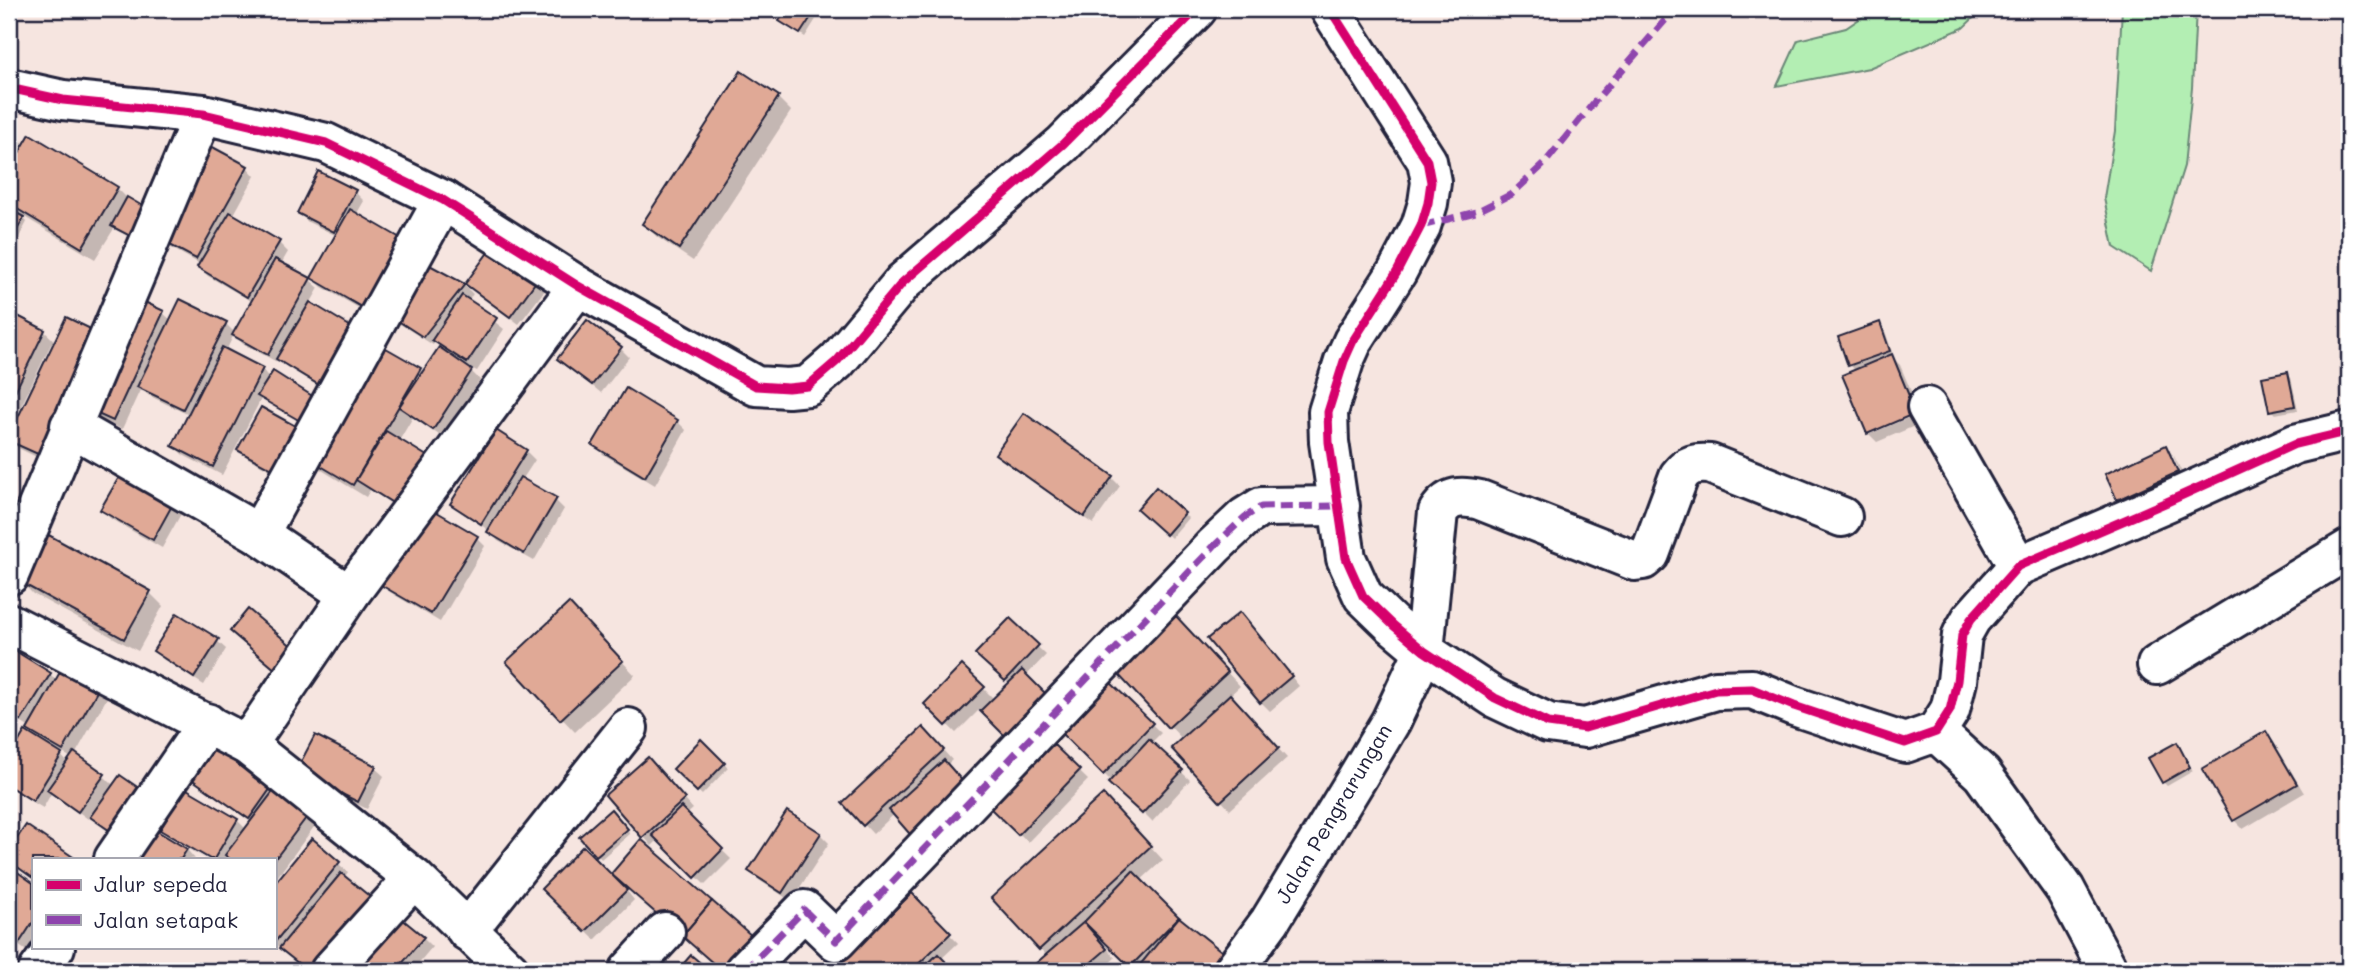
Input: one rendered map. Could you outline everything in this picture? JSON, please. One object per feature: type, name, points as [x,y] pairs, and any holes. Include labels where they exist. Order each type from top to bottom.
[{"type":"street","points":[[9,88],[63,100],[203,114],[326,143],[443,200],[578,286],[755,386],[788,388],[808,386],[837,361],[903,282],[1063,144],[1197,9]]},
{"type":"street","points":[[1330,9],[1427,161],[1431,182],[1429,203],[1421,226],[1397,272],[1353,341],[1328,412],[1329,442],[1346,558],[1363,596],[1423,651],[1495,698],[1548,723],[1585,728],[1716,690],[1752,689],[1905,743],[1936,732],[1950,710],[1957,681],[1962,635],[1971,619],[2018,566],[2295,444],[2349,431]]},
{"type":"street","points":[[9,575],[203,114]]},
{"type":"street","points":[[259,534],[443,200]]},
{"type":"street","points":[[247,745],[349,595],[578,286]]},
{"type":"street","points":[[1927,407],[2018,566]]},
{"type":"street","points":[[70,426],[259,534],[349,595]]},
{"type":"street","name":"Jalan Pengrarungan","points":[[1233,971],[1270,921],[1391,721],[1423,651],[1438,512],[1451,498],[1464,496],[1480,499],[1635,561],[1643,560],[1650,554],[1679,476],[1687,466],[1697,463],[1710,464],[1842,517]]},
{"type":"street","points":[[744,971],[804,910],[836,941],[1213,546],[1245,517],[1261,507],[1340,506]]},
{"type":"street","points":[[2157,665],[2349,549]]},
{"type":"street","points":[[9,623],[247,745],[415,878],[510,971]]},
{"type":"street","points":[[115,858],[207,723]]},
{"type":"street","points":[[467,931],[628,728]]},
{"type":"street","points":[[1936,732],[1982,774],[2065,889],[2106,966],[2099,971]]},
{"type":"street","points":[[330,971],[415,878]]},
{"type":"street","points":[[629,971],[665,932]]},
{"type":"street","points":[[38,971],[54,948]]},
{"type":"green space","points":[[1874,9],[1983,9],[1963,28],[1869,68],[1777,86],[1798,40],[1846,28]]},
{"type":"green space","points":[[2122,9],[2196,9],[2184,166],[2151,271],[2114,247],[2104,198],[2115,131]]},
{"type":"building","points":[[787,9],[815,11],[800,34],[779,21]]},
{"type":"building","points":[[741,71],[779,96],[679,249],[642,224]]},
{"type":"building","points":[[9,128],[17,134],[9,148]]},
{"type":"building","points":[[30,134],[118,187],[82,248],[9,204],[9,170]]},
{"type":"building","points":[[207,144],[248,166],[196,259],[155,237]]},
{"type":"building","points":[[318,171],[356,190],[334,232],[297,213]]},
{"type":"building","points":[[127,197],[146,208],[130,236],[111,226]]},
{"type":"building","points":[[9,209],[24,217],[9,245]]},
{"type":"building","points":[[350,209],[402,239],[363,308],[311,278]]},
{"type":"building","points":[[230,212],[280,241],[247,297],[197,267]]},
{"type":"building","points":[[492,247],[537,280],[510,317],[465,284]]},
{"type":"building","points":[[275,259],[311,278],[268,355],[232,335]]},
{"type":"building","points":[[424,262],[465,284],[423,337],[389,315]]},
{"type":"building","points":[[462,295],[497,318],[467,363],[432,340]]},
{"type":"building","points":[[134,297],[164,311],[113,421],[82,407]]},
{"type":"building","points":[[180,299],[227,322],[183,409],[137,387]]},
{"type":"building","points":[[310,302],[353,328],[319,385],[276,359]]},
{"type":"building","points":[[14,314],[45,330],[9,404],[9,326]]},
{"type":"building","points":[[66,317],[99,333],[40,455],[9,441],[9,436]]},
{"type":"building","points":[[587,320],[622,347],[592,385],[557,359]]},
{"type":"building","points":[[1880,322],[1890,351],[1848,366],[1838,337]]},
{"type":"building","points":[[372,340],[421,368],[353,485],[304,456]]},
{"type":"building","points":[[222,347],[263,368],[213,467],[172,446]]},
{"type":"building","points":[[439,347],[472,370],[433,430],[399,407]]},
{"type":"building","points":[[1892,354],[1916,413],[1867,434],[1842,375]]},
{"type":"building","points":[[273,371],[317,399],[302,422],[257,396]]},
{"type":"building","points":[[2288,372],[2295,406],[2269,411],[2262,377]]},
{"type":"building","points":[[626,388],[678,420],[645,477],[592,445]]},
{"type":"building","points":[[261,407],[299,428],[276,471],[237,450]]},
{"type":"building","points":[[1024,413],[1113,476],[1084,517],[995,454]]},
{"type":"building","points":[[496,430],[527,450],[481,524],[450,504]]},
{"type":"building","points":[[386,431],[435,461],[404,510],[356,480]]},
{"type":"building","points":[[2166,445],[2178,472],[2117,500],[2105,474]]},
{"type":"building","points":[[122,472],[174,502],[153,540],[100,510]]},
{"type":"building","points":[[520,477],[557,498],[524,554],[487,532]]},
{"type":"building","points":[[1156,487],[1185,513],[1166,535],[1137,509]]},
{"type":"building","points":[[425,505],[478,536],[431,614],[379,584]]},
{"type":"building","points":[[45,533],[151,591],[124,639],[18,581]]},
{"type":"building","points":[[569,603],[623,661],[560,720],[506,662]]},
{"type":"building","points":[[248,609],[301,654],[283,676],[230,631]]},
{"type":"building","points":[[1240,612],[1292,676],[1260,703],[1207,639]]},
{"type":"building","points":[[177,613],[219,639],[194,678],[153,651]]},
{"type":"building","points":[[1176,616],[1228,672],[1168,728],[1116,672]]},
{"type":"building","points":[[1010,618],[1039,645],[1005,681],[975,654]]},
{"type":"building","points":[[12,649],[51,673],[21,721],[9,713],[9,655]]},
{"type":"building","points":[[64,665],[100,686],[63,751],[27,730]]},
{"type":"building","points":[[962,665],[985,687],[946,726],[924,704]]},
{"type":"building","points":[[1022,670],[1055,703],[1013,744],[980,711]]},
{"type":"building","points":[[1109,681],[1153,723],[1103,775],[1059,731]]},
{"type":"building","points":[[1230,694],[1279,748],[1220,802],[1171,748]]},
{"type":"building","points":[[923,727],[944,750],[863,826],[842,803]]},
{"type":"building","points":[[25,731],[62,754],[33,801],[9,786],[9,758]]},
{"type":"building","points":[[2266,731],[2297,784],[2233,821],[2202,769]]},
{"type":"building","points":[[315,735],[376,766],[358,802],[296,771]]},
{"type":"building","points":[[701,739],[725,763],[697,792],[673,769]]},
{"type":"building","points":[[1149,739],[1183,770],[1142,814],[1108,783]]},
{"type":"building","points":[[2177,742],[2190,767],[2162,783],[2148,758]]},
{"type":"building","points":[[213,743],[273,785],[249,819],[190,778]]},
{"type":"building","points":[[1052,743],[1080,770],[1018,835],[990,808]]},
{"type":"building","points":[[74,752],[105,774],[78,812],[47,790]]},
{"type":"building","points":[[648,757],[685,799],[642,838],[605,795]]},
{"type":"building","points":[[944,760],[971,791],[915,840],[889,810]]},
{"type":"building","points":[[120,775],[146,793],[116,835],[90,817]]},
{"type":"building","points":[[278,785],[312,810],[276,858],[229,858],[225,855]]},
{"type":"building","points":[[185,788],[238,819],[215,858],[208,858],[160,830]]},
{"type":"building","points":[[1103,794],[1151,846],[1039,950],[991,898]]},
{"type":"building","points":[[681,807],[723,849],[695,878],[652,835]]},
{"type":"building","points":[[611,809],[628,829],[596,856],[579,837]]},
{"type":"building","points":[[787,811],[821,833],[782,893],[748,871]]},
{"type":"building","points":[[26,825],[75,858],[32,858],[32,877],[9,861],[9,850]]},
{"type":"building","points":[[157,831],[187,849],[182,858],[140,858]]},
{"type":"building","points":[[312,838],[340,862],[276,941],[276,882]]},
{"type":"building","points":[[641,839],[712,901],[682,936],[611,874]]},
{"type":"building","points":[[583,846],[627,890],[585,932],[541,889]]},
{"type":"building","points":[[9,866],[32,882],[32,924],[18,945],[9,938]]},
{"type":"building","points":[[1133,871],[1179,917],[1130,967],[1084,922]]},
{"type":"building","points":[[341,873],[379,904],[324,971],[308,971],[279,948]]},
{"type":"building","points":[[912,893],[951,933],[911,971],[845,971],[839,965]]},
{"type":"building","points":[[712,901],[752,936],[722,971],[682,936]]},
{"type":"building","points":[[396,914],[424,937],[396,971],[350,971]]},
{"type":"building","points":[[1179,917],[1225,954],[1211,971],[1135,971]]},
{"type":"building","points":[[1084,922],[1107,949],[1081,971],[1027,971]]},
{"type":"building","points":[[770,953],[789,971],[754,971]]},
{"type":"building","points":[[938,954],[955,971],[920,971]]},
{"type":"building","points":[[691,955],[710,971],[677,971]]},
{"type":"building","points":[[198,962],[212,971],[192,971]]},
{"type":"marked path","points":[[1421,226],[1476,212],[1512,194],[1544,164],[1667,18],[1679,9]]},
{"type":"marked path","points":[[744,971],[804,910],[836,941],[1214,546],[1245,517],[1261,507],[1340,506]]},
{"type":"cycle path","points":[[9,88],[63,100],[203,114],[326,143],[443,200],[578,286],[756,386],[788,388],[808,386],[837,361],[903,282],[1063,144],[1197,9]]},
{"type":"cycle path","points":[[1330,9],[1427,161],[1431,182],[1421,226],[1397,272],[1353,341],[1328,412],[1329,442],[1346,558],[1363,596],[1424,651],[1495,698],[1548,723],[1585,728],[1716,690],[1752,689],[1905,743],[1936,732],[1950,710],[1957,681],[1962,635],[1971,619],[2018,566],[2295,444],[2349,431]]}]
